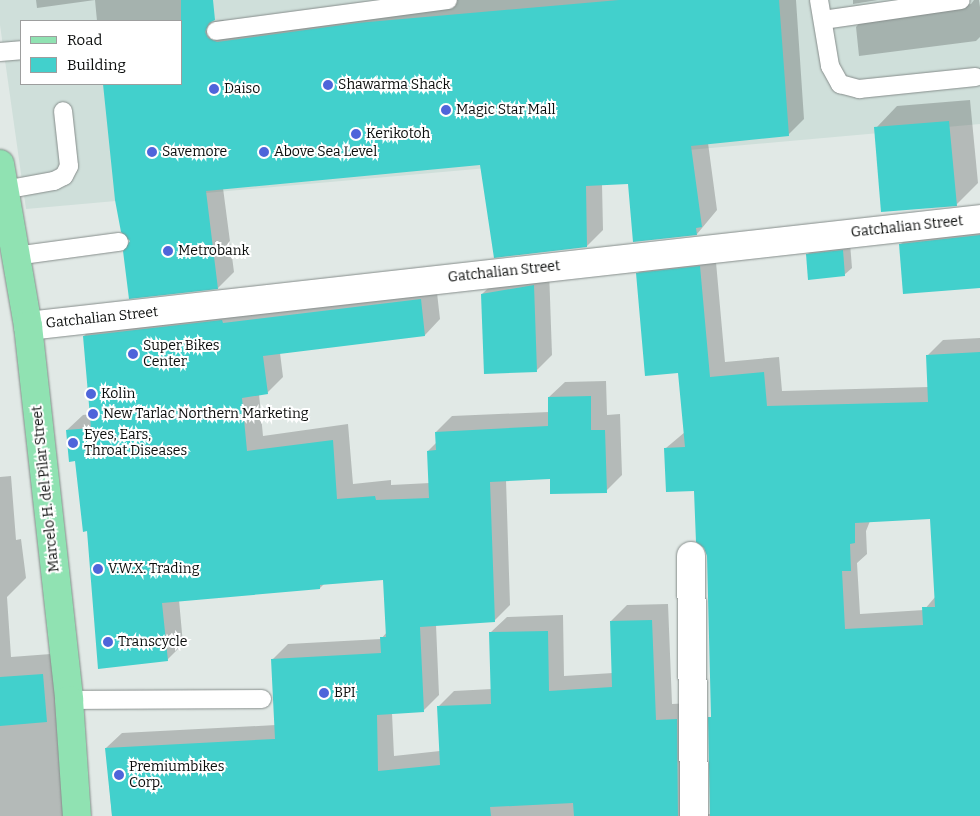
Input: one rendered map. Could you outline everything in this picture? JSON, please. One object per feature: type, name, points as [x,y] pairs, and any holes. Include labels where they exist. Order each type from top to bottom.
[{"type":"main road","name":"Marcelo H. del Pilar Street","points":[[2,177],[28,326],[70,700],[77,816]]},
{"type":"street","name":"Gatchalian Street","points":[[28,326],[980,218]]},
{"type":"street","points":[[691,556],[694,816]]},
{"type":"lane","points":[[216,31],[448,0]]},
{"type":"lane","points":[[819,0],[830,66],[840,84],[859,89],[975,77]]},
{"type":"lane","points":[[823,20],[961,0]]},
{"type":"lane","points":[[0,52],[20,50]]},
{"type":"lane","points":[[2,177],[54,181],[64,176],[69,166],[62,112]]},
{"type":"lane","points":[[15,256],[119,242]]},
{"type":"lane","points":[[70,700],[262,699]]},
{"type":"shaded area","name":"Magic Star Mall","points":[[0,0],[980,0],[980,124],[26,209],[0,25]]},
{"type":"building","name":"Magic Star Mall","points":[[181,0],[213,0],[215,20],[209,23],[205,32],[208,38],[217,42],[357,23],[619,0],[779,0],[789,136],[691,146],[702,227],[696,228],[697,235],[633,242],[628,184],[586,186],[587,247],[494,258],[480,165],[206,191],[218,289],[129,299],[123,251],[130,241],[121,232],[115,200],[103,85],[182,85]]},
{"type":"building","points":[[949,121],[957,206],[881,212],[874,127]]},
{"type":"building","points":[[980,235],[980,288],[903,294],[899,244]]},
{"type":"building","points":[[843,250],[845,276],[808,280],[806,254]]},
{"type":"building","points":[[700,266],[710,377],[764,372],[767,406],[928,402],[926,355],[980,352],[980,816],[710,816],[708,717],[711,717],[707,556],[704,548],[696,542],[694,491],[666,492],[664,448],[685,447],[678,373],[645,376],[636,273]],"holes":[[[930,519],[935,607],[922,607],[923,625],[845,629],[842,571],[851,571],[850,544],[855,543],[855,523]]]},
{"type":"building","points":[[534,285],[537,372],[484,374],[481,294]]},
{"type":"building","points":[[421,299],[425,336],[263,356],[268,394],[242,398],[247,451],[333,440],[337,499],[375,496],[376,500],[429,498],[427,451],[436,450],[435,432],[548,426],[548,397],[591,396],[591,430],[605,430],[607,493],[550,494],[550,479],[490,482],[495,622],[420,627],[424,712],[377,715],[378,771],[440,765],[437,706],[491,704],[489,632],[548,631],[549,691],[612,687],[610,621],[652,620],[656,720],[677,719],[678,816],[574,816],[573,803],[490,807],[491,816],[112,816],[105,748],[275,739],[271,659],[381,653],[380,637],[386,637],[383,580],[320,585],[320,589],[162,603],[168,661],[98,669],[87,531],[83,532],[75,461],[69,462],[66,430],[91,428],[83,336],[222,320],[223,323]]},
{"type":"building","points":[[43,674],[47,722],[0,726],[0,677]]},
{"type":"place","name":"Shawarma Shack","points":[[328,85]]},
{"type":"place","name":"Daiso","points":[[214,89]]},
{"type":"place","name":"Magic Star Mall","points":[[446,110]]},
{"type":"place","name":"Kerikotoh","points":[[356,134]]},
{"type":"place","name":"Savemore","points":[[152,152]]},
{"type":"place","name":"Above Sea Level","points":[[264,152]]},
{"type":"place","name":"Metrobank","points":[[168,251]]},
{"type":"place","name":"Super Bikes Center","points":[[133,354]]},
{"type":"place","name":"Kolin","points":[[91,394]]},
{"type":"place","name":"New Tarlac Northern Marketing","points":[[93,414]]},
{"type":"place","name":"Eyes, Ears, Throat Diseases","points":[[73,443]]},
{"type":"place","name":"V.W.X. Trading","points":[[98,569]]},
{"type":"place","name":"Transcycle","points":[[108,642]]},
{"type":"place","name":"BPI","points":[[324,693]]},
{"type":"place","name":"Premiumbikes Corp.","points":[[119,775]]}]
